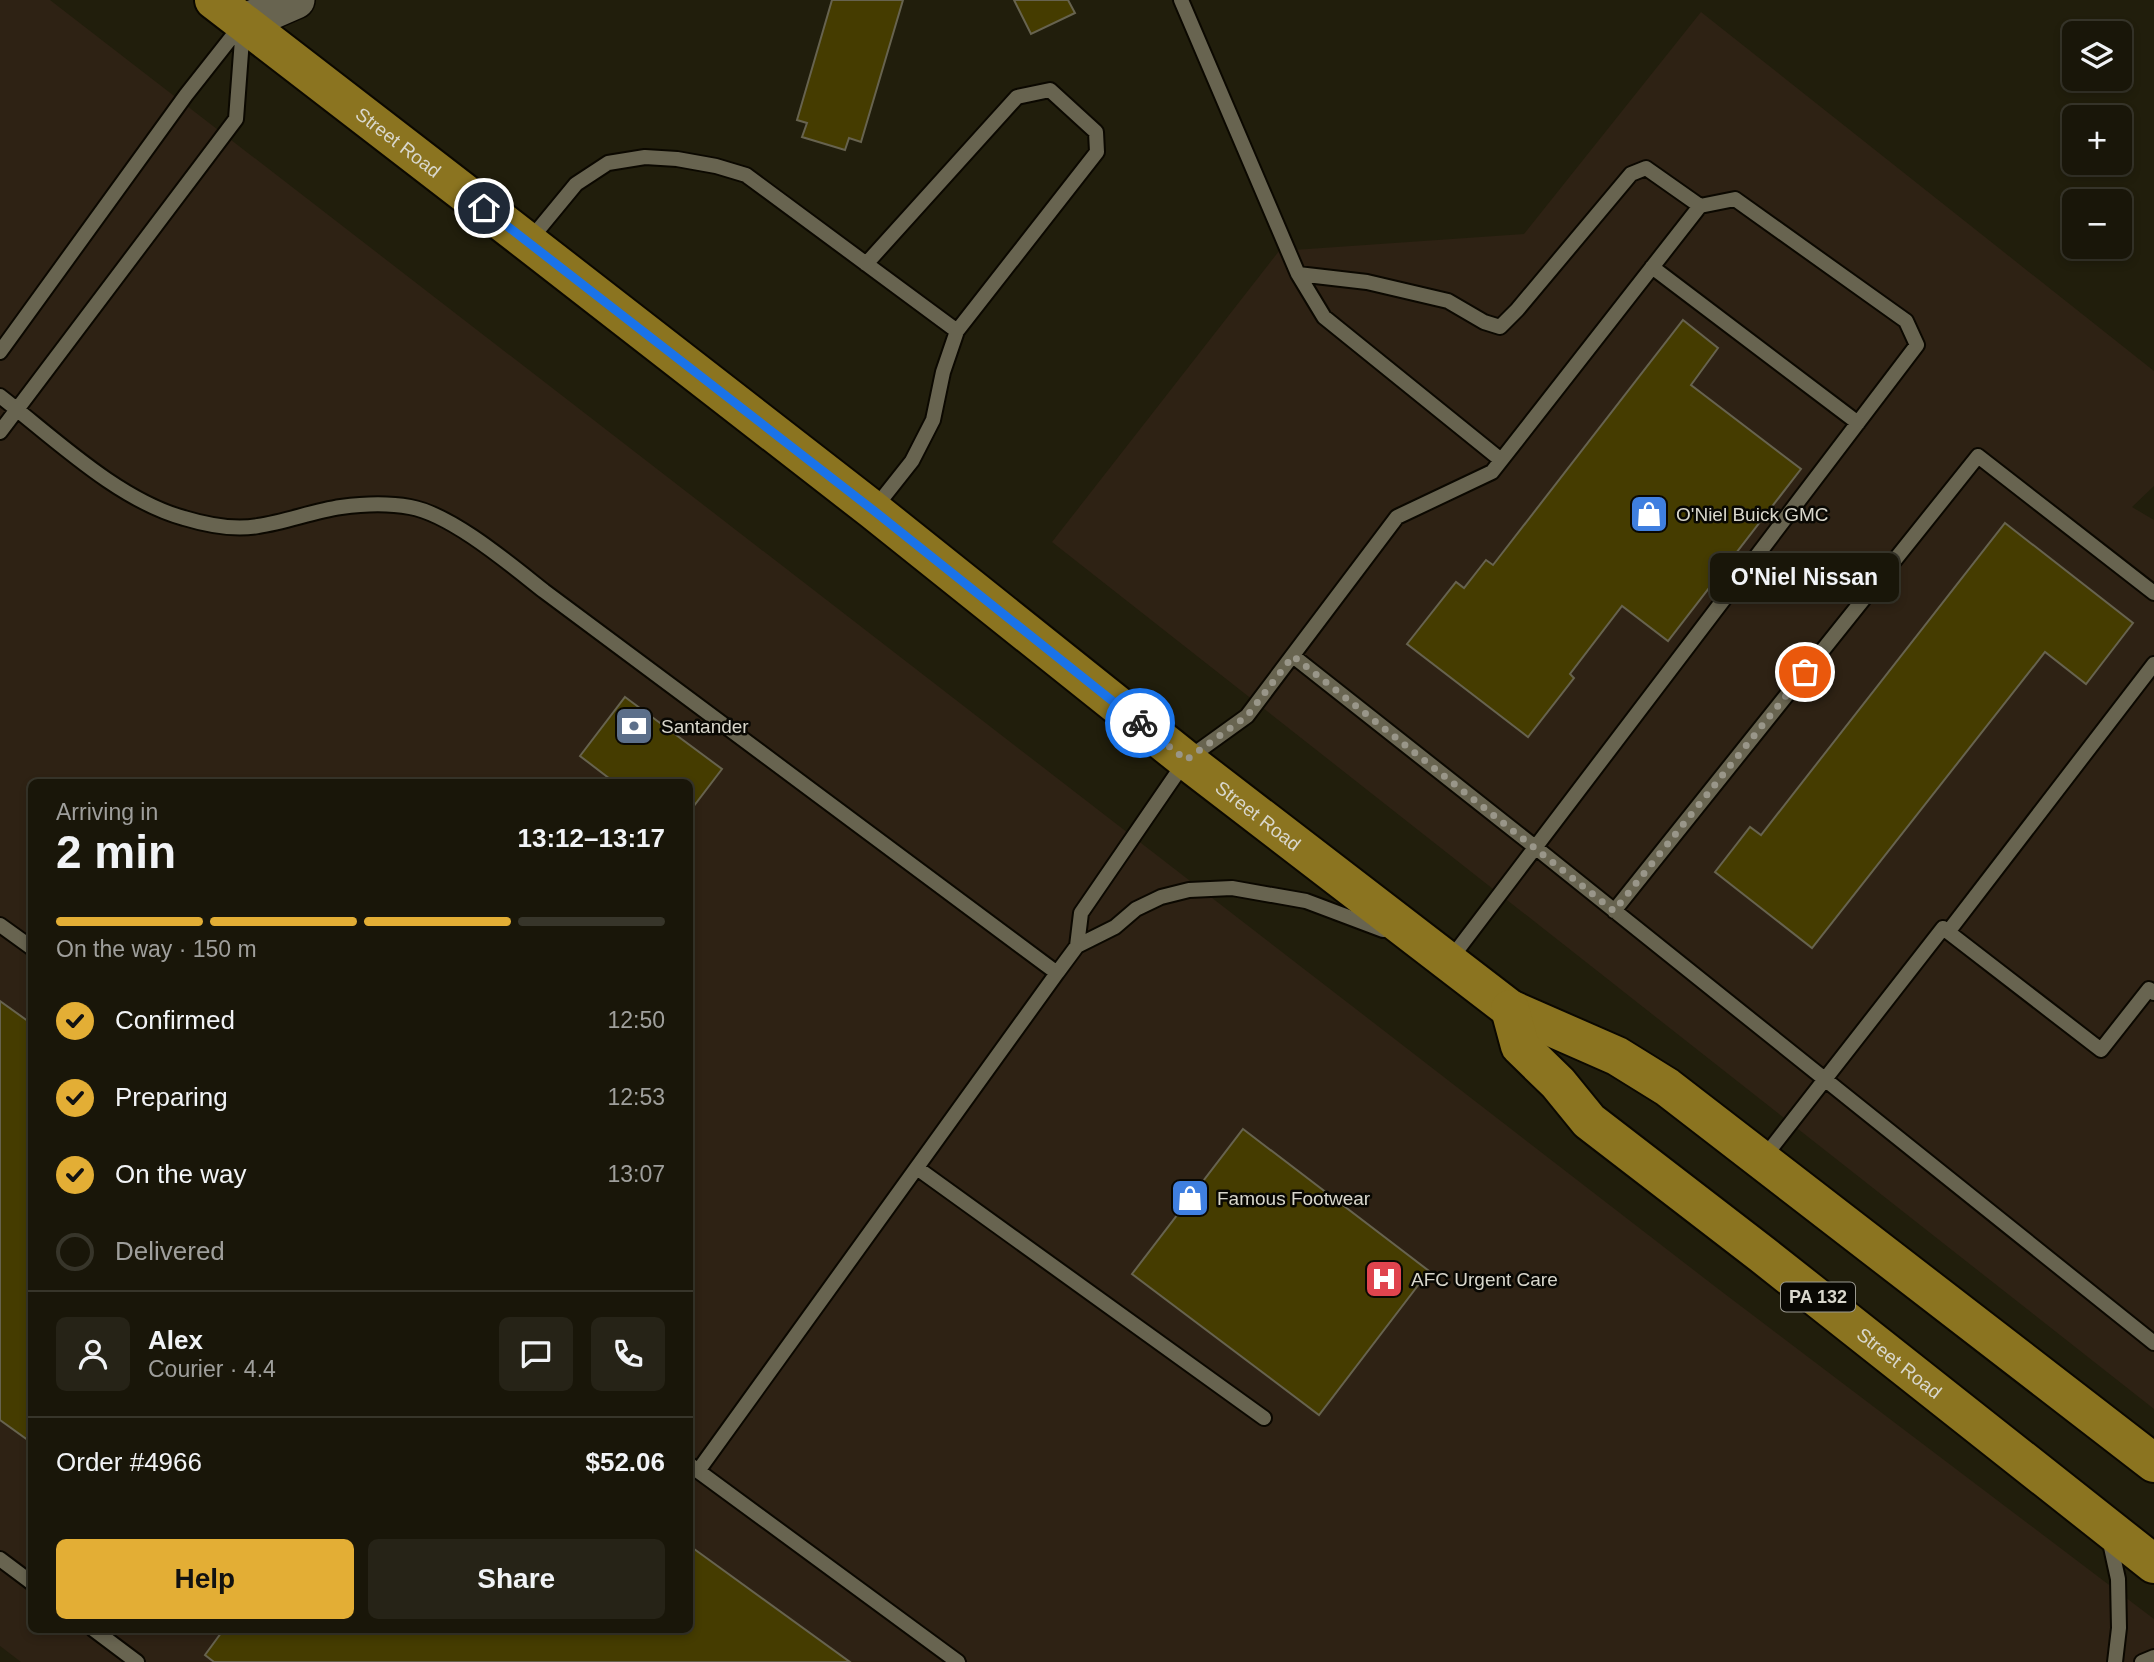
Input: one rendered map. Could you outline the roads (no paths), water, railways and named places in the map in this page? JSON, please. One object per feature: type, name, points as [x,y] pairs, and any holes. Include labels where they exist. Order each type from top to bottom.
[{"type":"main road","name":"Street Road","points":[[228,11],[873,510],[1186,760],[1510,1009],[1617,1056],[1667,1087],[2154,1463]]},
{"type":"main road","name":"Street Road","points":[[1510,1009],[1520,1046],[1558,1083],[1589,1121],[1774,1263],[2154,1564]]},
{"type":"street","points":[[228,11],[296,0]]},
{"type":"lane","points":[[1181,0],[1298,274],[1324,317],[1502,460]]},
{"type":"lane","points":[[0,352],[186,96],[228,11]]},
{"type":"lane","points":[[0,432],[236,119],[228,11]]},
{"type":"lane","points":[[866,264],[1017,97],[1050,90],[1096,132],[1097,152],[957,331],[943,372],[933,420],[912,461],[873,510]]},
{"type":"lane","points":[[528,242],[576,184],[608,163],[645,157],[716,166],[746,175],[957,331]]},
{"type":"lane","points":[[1298,274],[1367,282],[1448,301],[1484,322],[1500,327],[1631,174],[1646,168],[1700,206]]},
{"type":"lane","points":[[958,1662],[694,1468],[917,1168],[1077,946],[1115,927],[1136,909],[1161,897],[1189,890],[1232,888],[1306,901],[1372,925],[1442,957],[1535,847],[1917,345],[1906,321],[1735,199],[1700,206],[1493,472],[1396,517],[1247,716],[1186,760],[1081,913],[1077,946]]},
{"type":"lane","points":[[1652,267],[1858,423]]},
{"type":"lane","points":[[0,396],[107,480],[157,510],[187,519],[229,526],[256,526],[340,507],[370,505],[411,507],[443,519],[502,558],[1057,973]]},
{"type":"lane","points":[[1614,911],[1978,456],[2154,593]]},
{"type":"lane","points":[[1293,656],[2154,1342]]},
{"type":"lane","points":[[1948,932],[2154,664]]},
{"type":"lane","points":[[0,925],[28,945]]},
{"type":"lane","points":[[1762,1160],[1943,928],[2101,1051],[2152,988]]},
{"type":"lane","points":[[917,1168],[1264,1418]]},
{"type":"lane","points":[[2107,1526],[2118,1579],[2119,1628],[2115,1662]]},
{"type":"lane","points":[[0,1559],[28,1580]]},
{"type":"lane","points":[[98,1633],[137,1662]]},
{"type":"lane","points":[[2142,1662],[2154,1657]]},
{"type":"place","name":"O'Niel Buick GMC","points":[[1649,514]]},
{"type":"place","name":"O'Niel Nissan","points":[[1805,672]]},
{"type":"place","name":"Santander","points":[[634,726]]},
{"type":"place","name":"Famous Footwear","points":[[1190,1198]]},
{"type":"place","name":"AFC Urgent Care","points":[[1384,1279]]}]
